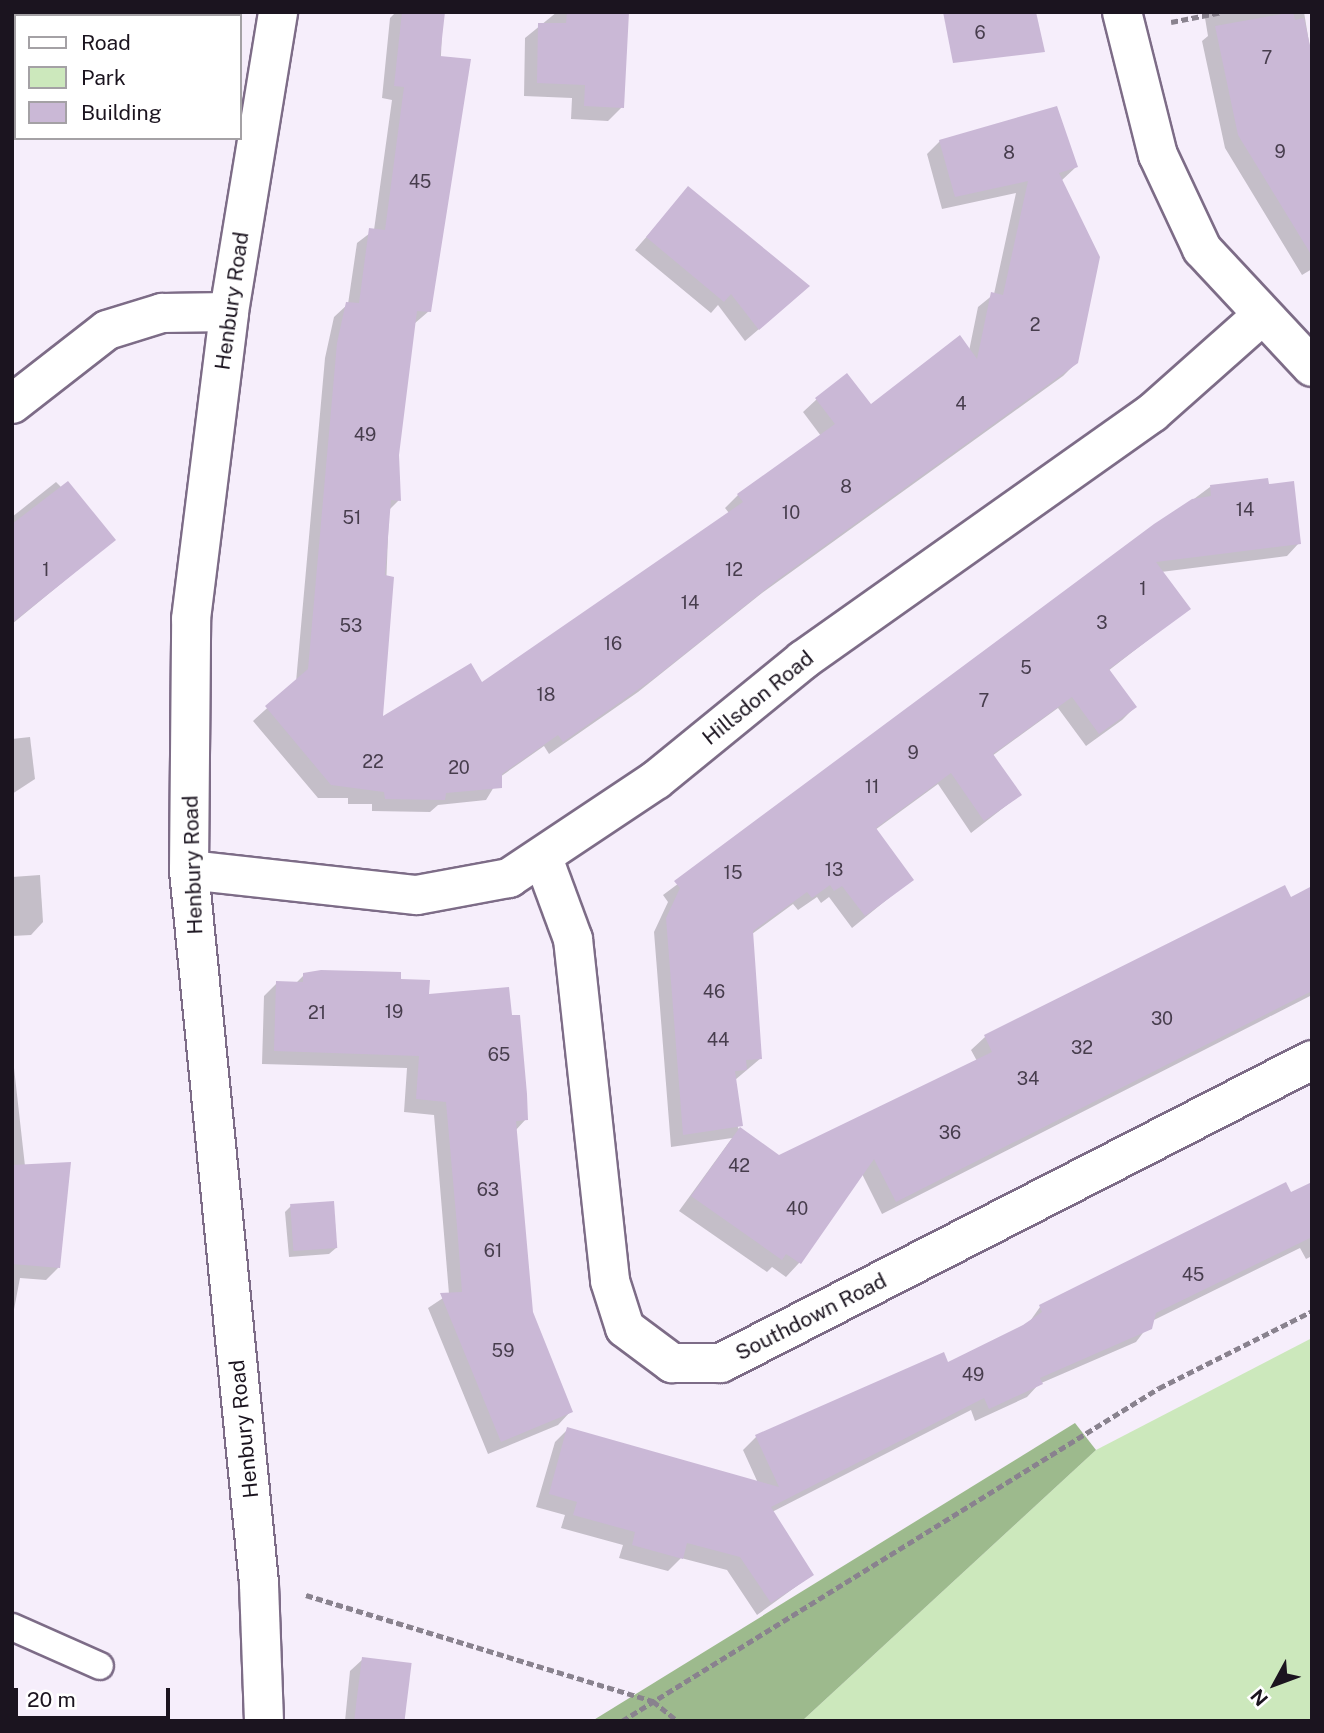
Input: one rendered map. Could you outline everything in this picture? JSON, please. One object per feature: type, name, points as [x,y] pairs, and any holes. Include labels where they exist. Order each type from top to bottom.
[{"type":"street","name":"Henbury Road","points":[[264,1721],[259,1583],[189,870],[191,619],[229,312],[278,12]]},
{"type":"street","points":[[1122,12],[1158,155],[1202,249],[1259,318],[1312,367]]},
{"type":"street","points":[[12,404],[107,330],[162,313],[229,312]]},
{"type":"street","name":"Hillsdon Road","points":[[189,870],[417,895],[509,878],[543,858],[656,780],[803,660],[1152,413],[1259,318]]},
{"type":"street","name":"Southdown Road","points":[[543,858],[573,939],[610,1280],[625,1328],[672,1363],[721,1363],[1312,1060]]},
{"type":"lane","points":[[12,1627],[100,1666]]},
{"type":"path","points":[[621,1721],[1159,1388],[1312,1311]]},
{"type":"path","points":[[259,1583],[423,1626],[653,1701],[678,1721]]},
{"type":"green space","points":[[1312,1338],[1312,1721],[802,1721],[1096,1450]]},
{"type":"green space","points":[[1075,1423],[1096,1450],[802,1721],[592,1721]]},
{"type":"building","points":[[402,12],[445,12],[440,56],[471,59],[431,312],[417,311],[399,455],[401,501],[391,500],[385,575],[394,577],[383,716],[471,663],[482,682],[743,502],[737,494],[835,424],[815,398],[847,373],[871,404],[960,335],[977,359],[991,292],[1003,295],[1028,181],[955,197],[939,140],[1057,106],[1078,167],[1059,173],[1100,257],[1078,363],[777,580],[653,679],[563,742],[558,735],[502,774],[502,788],[446,793],[445,800],[385,799],[384,792],[331,785],[265,706],[308,669],[337,343],[346,302],[359,303],[369,228],[385,230],[404,87],[394,86]]},
{"type":"building","points":[[567,12],[629,12],[624,108],[584,106],[585,85],[537,83],[538,23],[566,23]]},
{"type":"building","points":[[943,12],[1036,12],[1045,52],[953,63]]},
{"type":"building","points":[[1293,12],[1295,20],[1304,18],[1312,55],[1312,256],[1238,135],[1215,26]]},
{"type":"building","points":[[688,186],[810,286],[759,330],[731,294],[724,302],[646,237]]},
{"type":"building","points":[[1268,478],[1269,484],[1294,481],[1301,544],[1156,562],[1191,609],[1109,669],[1137,707],[1099,734],[1072,697],[993,754],[1022,795],[984,821],[951,773],[876,828],[914,880],[865,916],[842,886],[834,891],[830,885],[812,898],[807,892],[753,931],[762,1059],[746,1060],[747,1070],[735,1071],[743,1126],[683,1135],[666,918],[680,888],[674,881],[1154,524],[1192,499],[1211,496],[1210,485]]},
{"type":"building","points":[[68,481],[116,540],[12,623],[12,524]]},
{"type":"building","points":[[1285,885],[1291,897],[1312,886],[1312,991],[896,1202],[874,1159],[801,1264],[786,1254],[782,1260],[691,1196],[740,1127],[779,1155],[992,1052],[984,1035]]},
{"type":"building","points":[[321,970],[401,972],[401,979],[430,980],[429,994],[509,987],[512,1015],[520,1015],[527,1094],[528,1120],[516,1121],[533,1312],[573,1412],[501,1442],[440,1293],[462,1292],[457,1226],[446,1102],[416,1099],[419,1056],[274,1051],[276,981],[303,982],[303,973]]},
{"type":"building","points":[[71,1162],[60,1268],[12,1264],[12,1165]]},
{"type":"building","points":[[1286,1182],[1291,1192],[1312,1182],[1312,1237],[1156,1313],[1152,1329],[1040,1378],[1043,1384],[989,1409],[984,1398],[771,1507],[814,1575],[771,1603],[740,1557],[687,1543],[683,1559],[632,1545],[635,1532],[573,1515],[577,1502],[549,1494],[567,1427],[779,1487],[755,1435],[944,1352],[948,1362],[1023,1325],[1042,1312],[1039,1305]]},
{"type":"building","points":[[334,1201],[337,1248],[293,1251],[290,1204]]},
{"type":"building","points":[[362,1657],[412,1663],[405,1721],[354,1721]]}]
